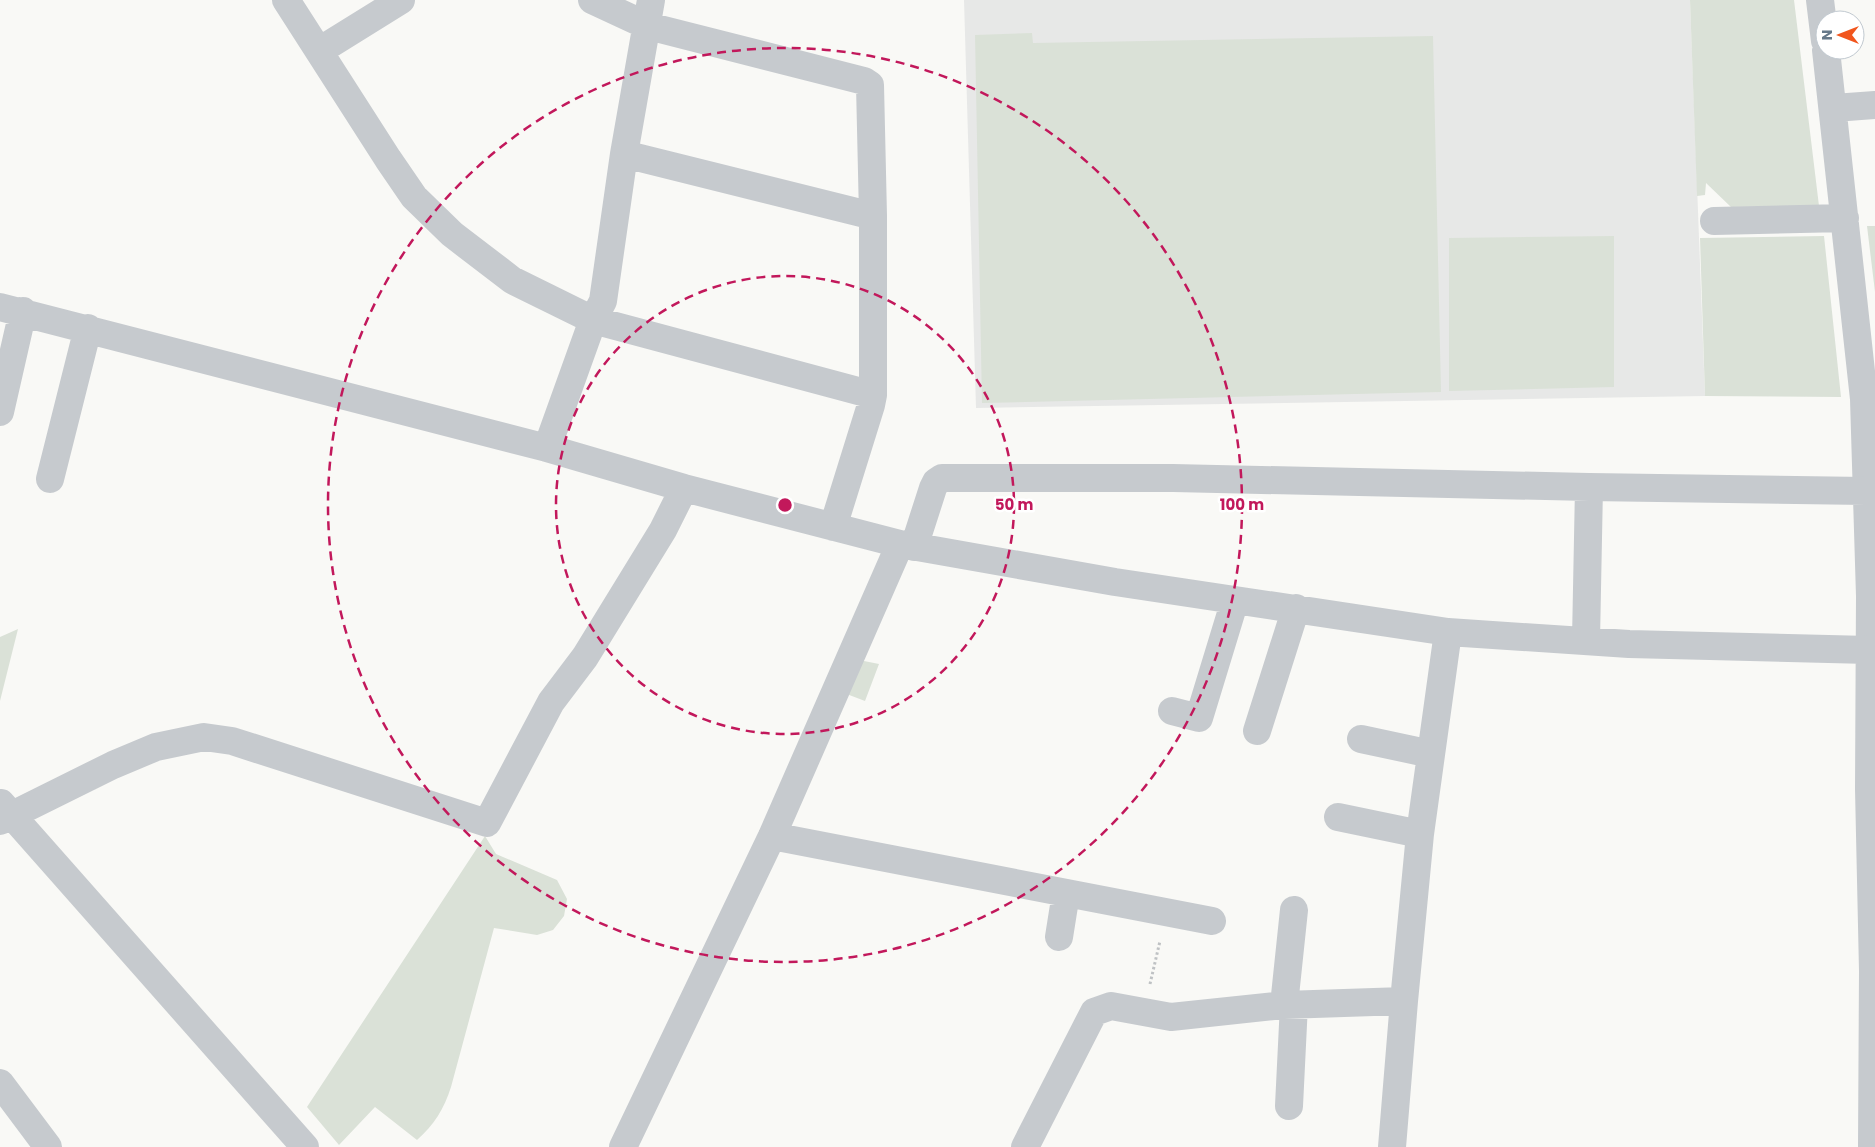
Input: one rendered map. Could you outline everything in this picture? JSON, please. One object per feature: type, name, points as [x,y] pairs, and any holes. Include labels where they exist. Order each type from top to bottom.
[{"type":"street","points":[[286,0],[414,197],[452,234],[512,280],[593,320],[873,395]]},
{"type":"street","points":[[319,51],[401,0]]},
{"type":"street","points":[[592,0],[649,13],[864,81],[870,85],[873,216],[873,395],[833,527]]},
{"type":"street","points":[[547,448],[593,320],[602,301],[624,154],[649,13]]},
{"type":"street","points":[[1827,60],[1871,463],[1866,491],[1872,596],[1869,650],[1874,971],[1874,1106],[1872,1147]]},
{"type":"street","points":[[1834,108],[1875,105]]},
{"type":"street","points":[[624,154],[873,216]]},
{"type":"street","points":[[1714,221],[1845,218]]},
{"type":"street","points":[[0,412],[12,309],[547,448],[684,488],[907,545],[1115,582],[1448,632],[1629,644],[1869,650]]},
{"type":"street","points":[[50,479],[88,328]]},
{"type":"street","points":[[623,1147],[772,836],[933,488],[936,482],[942,478],[1174,478],[1866,491]]},
{"type":"street","points":[[1586,640],[1589,487]]},
{"type":"street","points":[[305,1147],[4,813],[156,747],[204,737],[232,741],[487,823],[551,702],[585,657],[663,530],[684,488]]},
{"type":"street","points":[[1172,711],[1199,718],[1235,600]]},
{"type":"street","points":[[1257,731],[1296,608]]},
{"type":"street","points":[[1392,1147],[1420,834],[1448,632]]},
{"type":"street","points":[[1361,739],[1431,754]]},
{"type":"street","points":[[1338,817],[1420,834]]},
{"type":"street","points":[[772,836],[1212,921]]},
{"type":"street","points":[[1059,937],[1066,893]]},
{"type":"street","points":[[1289,1106],[1289,1005],[1294,910]]},
{"type":"street","points":[[1026,1147],[1094,1012],[1111,1006],[1172,1017],[1289,1005],[1404,1002]]},
{"type":"street","points":[[0,1083],[48,1147]]},
{"type":"path","points":[[1144,1011],[1166,912]]},
{"type":"shaded area","points":[[964,0],[1690,0],[1705,396],[976,408]]},
{"type":"shaded area","points":[[1690,0],[1794,0],[1819,206],[1731,207],[1706,183],[1705,195],[1697,196]]},
{"type":"shaded area","points":[[1032,33],[1033,43],[1433,36],[1441,392],[982,403],[975,35]]},
{"type":"shaded area","points":[[1867,226],[1875,226],[1875,292]]},
{"type":"shaded area","points":[[1614,236],[1614,387],[1449,391],[1449,238]]},
{"type":"shaded area","points":[[1824,236],[1841,397],[1705,396],[1700,238]]},
{"type":"shaded area","points":[[18,629],[0,701],[0,637]]},
{"type":"shaded area","points":[[859,660],[879,664],[865,701],[844,693]]},
{"type":"shaded area","points":[[485,836],[496,854],[557,880],[567,899],[564,916],[553,930],[537,935],[494,928],[451,1087],[438,1116],[423,1134],[417,1140],[375,1107],[339,1145],[307,1107]]}]
